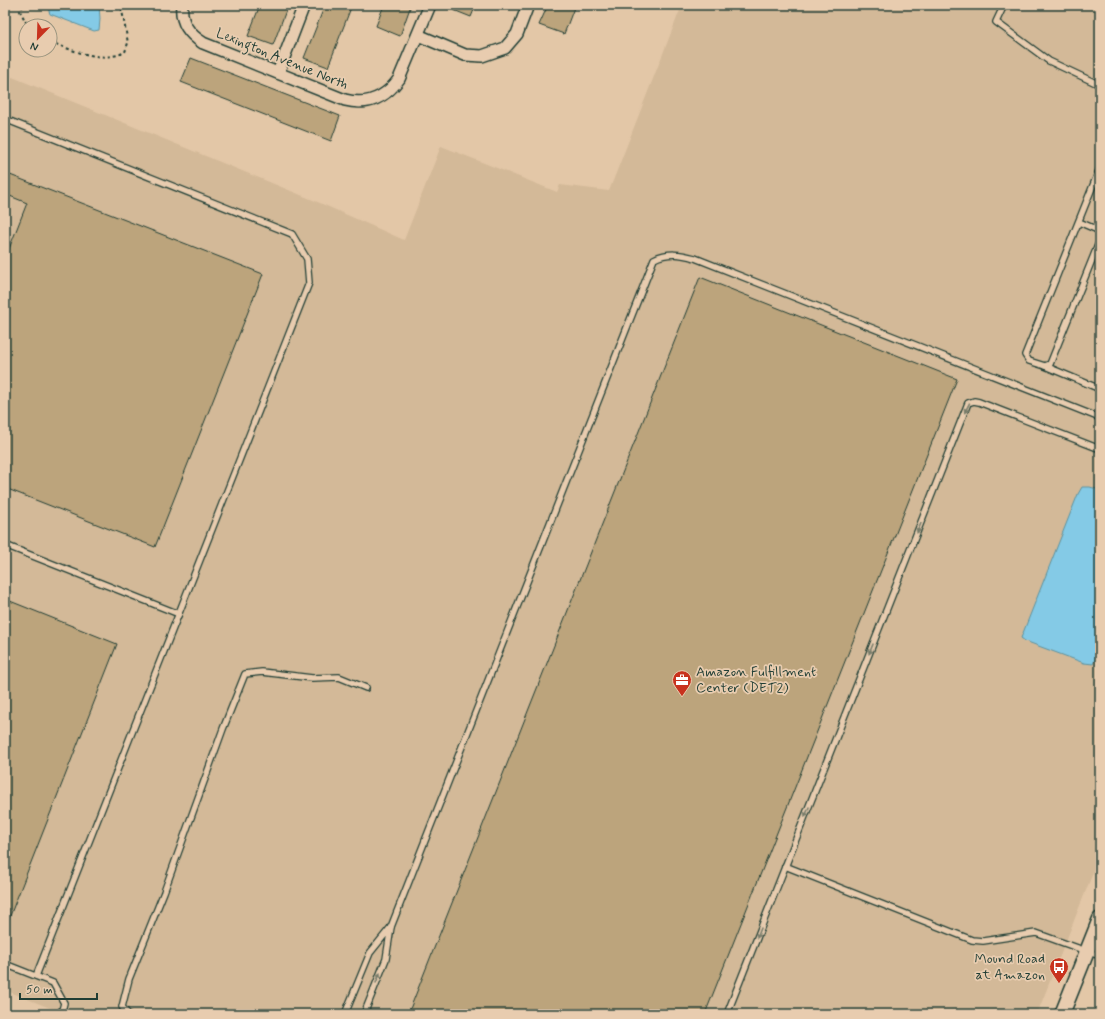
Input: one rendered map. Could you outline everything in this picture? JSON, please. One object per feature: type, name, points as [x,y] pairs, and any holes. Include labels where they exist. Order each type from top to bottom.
[{"type":"street","name":"Lexington Avenue North","points":[[182,5],[182,19],[193,36],[203,43],[345,100],[369,102],[377,99],[393,87],[399,79],[430,5]]},
{"type":"street","points":[[278,73],[304,5]]},
{"type":"street","points":[[418,35],[465,55],[482,56],[505,48],[517,34],[528,5]]},
{"type":"street","points":[[1062,1014],[1094,954],[1100,919]]},
{"type":"lane","points":[[1004,5],[996,22],[1049,62],[1100,85]]},
{"type":"lane","points":[[5,119],[292,234],[307,259],[309,283],[36,976]]},
{"type":"lane","points":[[1100,168],[1025,355],[1029,361],[1100,388]]},
{"type":"lane","points":[[1079,222],[1100,230]]},
{"type":"lane","points":[[1045,366],[1050,364],[1100,240]]},
{"type":"lane","points":[[364,1014],[386,959],[391,927],[654,259],[663,254],[673,254],[695,258],[1100,418]]},
{"type":"lane","points":[[727,1014],[968,403],[974,401],[1000,410],[1100,449]]},
{"type":"lane","points":[[5,545],[179,614]]},
{"type":"lane","points":[[128,1014],[122,1007],[129,979],[164,892],[223,729],[245,674],[262,672],[312,678],[339,677],[366,688]]},
{"type":"lane","points":[[785,866],[972,940],[983,941],[1036,933],[1094,954]]},
{"type":"lane","points":[[346,1014],[370,953],[391,927]]},
{"type":"lane","points":[[5,964],[53,983],[64,1003],[61,1014]]},
{"type":"path","points":[[23,5],[20,11],[24,18]]},
{"type":"path","points":[[58,44],[98,57],[117,56],[121,54],[124,52],[128,43],[121,5]]},
{"type":"shaded area","points":[[682,5],[1100,5],[1100,855],[1037,1014],[65,1014],[5,990],[5,74],[313,200],[404,240],[441,146],[557,192],[560,185],[609,191]]},
{"type":"water","points":[[49,5],[99,5],[99,30],[94,31],[50,14],[48,8]]},
{"type":"water","points":[[1082,487],[1090,487],[1100,490],[1100,650],[1093,664],[1084,663],[1025,641],[1021,638]]},
{"type":"building","points":[[260,5],[288,5],[273,45],[248,36]]},
{"type":"building","points":[[325,5],[352,5],[328,67],[304,58]]},
{"type":"building","points":[[384,5],[411,5],[400,36],[376,26]]},
{"type":"building","points":[[441,5],[476,5],[471,17]]},
{"type":"building","points":[[548,5],[575,5],[564,34],[539,25]]},
{"type":"building","points":[[191,58],[340,116],[331,141],[181,82]]},
{"type":"building","points":[[5,173],[263,274],[155,547],[5,488],[5,259],[27,203],[5,194]]},
{"type":"building","name":"Amazon Fulfillment Center (DET2)","points":[[700,277],[957,379],[705,1014],[408,1014]]},
{"type":"building","points":[[5,599],[117,644],[6,926],[5,926]]},
{"type":"place","name":"Amazon Fulfillment Center (DET2)","points":[[682,697]]},
{"type":"place","name":"Mound Road at Amazon","points":[[1059,984]]}]
